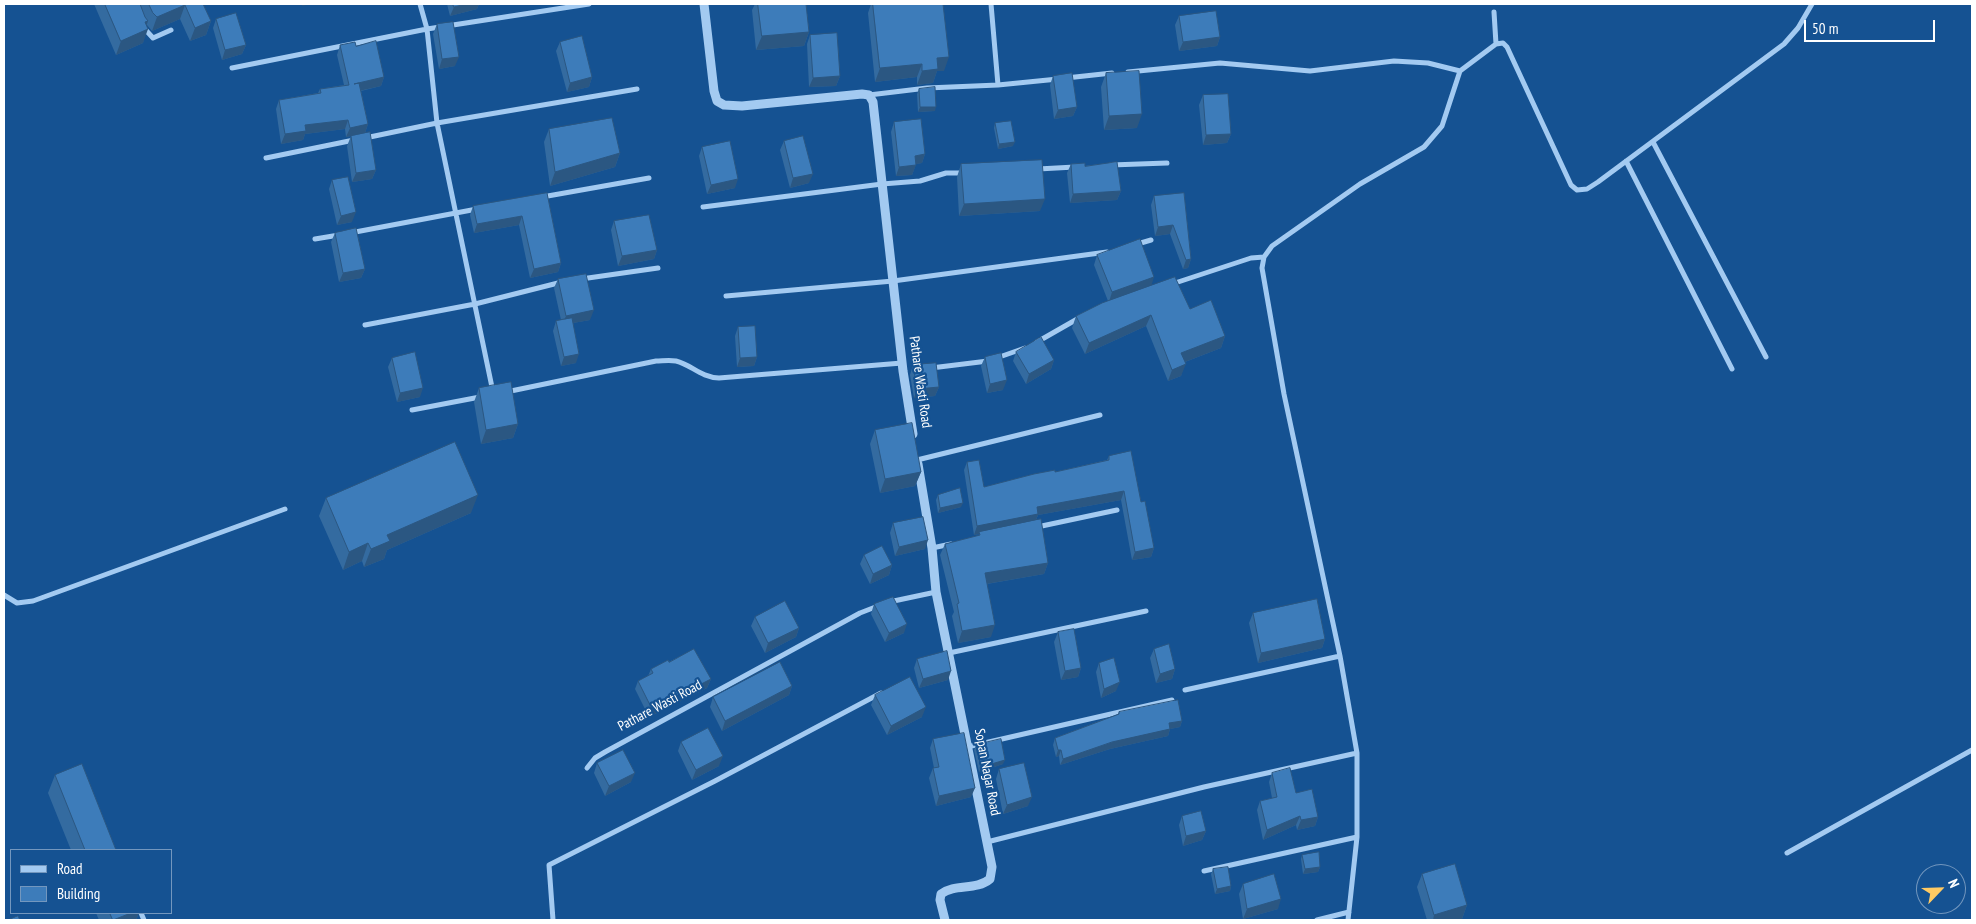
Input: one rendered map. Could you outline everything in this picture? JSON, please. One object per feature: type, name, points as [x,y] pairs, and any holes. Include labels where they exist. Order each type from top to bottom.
[{"type":"street","points":[[420,4],[427,29],[438,123],[494,395]]},
{"type":"street","points":[[232,68],[427,29],[589,4]]},
{"type":"street","points":[[704,4],[714,91],[717,101],[724,105],[742,106],[927,88],[998,85],[1114,73]]},
{"type":"street","points":[[991,4],[998,85]]},
{"type":"street","points":[[1348,920],[1356,837],[1357,753],[1340,656],[1284,394],[1262,268],[1264,257],[1272,246],[1360,184],[1424,148],[1442,126],[1460,71],[1496,44],[1502,43],[1507,47],[1571,185],[1577,190],[1587,189],[1784,44],[1798,28],[1812,4]]},
{"type":"street","points":[[1494,12],[1496,44]]},
{"type":"street","points":[[140,20],[144,29],[153,38],[171,30]]},
{"type":"street","points":[[1124,72],[1220,63],[1310,71],[1394,61],[1428,63],[1460,71]]},
{"type":"street","points":[[266,158],[438,123],[637,89]]},
{"type":"street","name":"Pathare Wasti Road","points":[[869,95],[873,102],[893,281],[914,440]]},
{"type":"street","points":[[1653,142],[1766,357]]},
{"type":"street","points":[[1626,162],[1732,369]]},
{"type":"street","points":[[1101,166],[1168,163]]},
{"type":"street","points":[[1034,169],[1082,167]]},
{"type":"street","points":[[703,207],[882,184],[920,181],[946,173],[976,172]]},
{"type":"street","points":[[534,199],[649,178]]},
{"type":"street","points":[[315,239],[486,208]]},
{"type":"street","points":[[1124,248],[1151,240]]},
{"type":"street","points":[[726,296],[893,281],[1097,255],[1115,250]]},
{"type":"street","points":[[1168,285],[1251,258],[1264,257]]},
{"type":"street","points":[[365,325],[475,304],[561,282],[658,268]]},
{"type":"street","points":[[922,369],[995,359],[1025,348],[1084,315]]},
{"type":"street","points":[[412,410],[662,360],[678,362],[701,375],[719,378],[906,368]]},
{"type":"street","points":[[917,460],[1100,415]]},
{"type":"street","points":[[916,450],[932,548],[936,592]]},
{"type":"street","points":[[4,595],[17,603],[33,601],[285,509]]},
{"type":"street","points":[[1032,528],[1117,510]]},
{"type":"street","points":[[932,548],[959,543]]},
{"type":"street","name":"Pathare Wasti Road","points":[[587,768],[595,758],[605,752],[860,613],[889,602],[936,592]]},
{"type":"street","name":"Sopan Nagar Road","points":[[936,592],[992,867],[990,879],[982,886],[947,889],[941,894],[940,900],[945,920]]},
{"type":"street","points":[[949,653],[1146,611]]},
{"type":"street","points":[[1185,690],[1340,656]]},
{"type":"street","points":[[553,920],[549,865],[715,781],[886,691]]},
{"type":"street","points":[[968,747],[1172,700]]},
{"type":"street","points":[[1787,853],[1972,750]]},
{"type":"street","points":[[987,842],[1204,787],[1357,753]]},
{"type":"street","points":[[1204,871],[1356,837]]},
{"type":"street","points":[[1317,920],[1349,912]]},
{"type":"building","points":[[105,4],[140,4],[148,21],[145,22],[148,29],[121,41]]},
{"type":"building","points":[[149,4],[203,4],[211,21],[195,28],[185,5],[157,17]]},
{"type":"building","points":[[453,4],[466,4],[454,7]]},
{"type":"building","points":[[758,4],[806,4],[809,32],[762,36]]},
{"type":"building","points":[[873,4],[943,4],[949,57],[937,58],[938,69],[922,71],[922,64],[880,68]]},
{"type":"building","points":[[1216,11],[1220,37],[1183,42],[1179,16]]},
{"type":"building","points":[[236,13],[246,45],[225,50],[216,19]]},
{"type":"building","points":[[453,22],[459,57],[442,59],[437,24]]},
{"type":"building","points":[[837,33],[840,76],[813,78],[810,35]]},
{"type":"building","points":[[582,36],[592,77],[570,83],[560,42]]},
{"type":"building","points":[[376,41],[384,77],[354,84],[359,83],[368,124],[350,128],[348,120],[305,125],[306,131],[285,134],[279,100],[321,93],[320,89],[349,85],[340,45],[355,42],[356,46]]},
{"type":"building","points":[[1139,71],[1142,114],[1109,116],[1106,73]]},
{"type":"building","points":[[1072,73],[1077,107],[1058,110],[1053,76]]},
{"type":"building","points":[[935,87],[936,107],[920,107],[919,89]]},
{"type":"building","points":[[1228,94],[1231,134],[1206,135],[1203,95]]},
{"type":"building","points":[[612,118],[620,153],[555,172],[549,129]]},
{"type":"building","points":[[921,119],[925,154],[915,156],[916,165],[899,167],[894,122]]},
{"type":"building","points":[[1011,121],[1015,142],[999,144],[995,123]]},
{"type":"building","points":[[370,132],[376,170],[356,173],[351,136]]},
{"type":"building","points":[[803,136],[813,174],[793,178],[784,141]]},
{"type":"building","points":[[730,141],[738,179],[711,185],[702,147]]},
{"type":"building","points":[[1042,160],[1045,199],[964,204],[961,164]]},
{"type":"building","points":[[1117,162],[1121,191],[1073,194],[1071,164],[1085,163],[1085,166]]},
{"type":"building","points":[[348,177],[356,212],[341,216],[332,180]]},
{"type":"building","points":[[547,193],[561,263],[534,269],[522,216],[477,224],[473,206]]},
{"type":"building","points":[[1184,193],[1191,259],[1186,260],[1173,225],[1158,227],[1154,196]]},
{"type":"building","points":[[649,215],[657,250],[622,256],[614,221]]},
{"type":"building","points":[[356,228],[365,269],[343,273],[335,233]]},
{"type":"building","points":[[1140,239],[1154,277],[1112,292],[1097,255]]},
{"type":"building","points":[[586,274],[594,310],[566,316],[558,279]]},
{"type":"building","points":[[1175,277],[1190,309],[1211,300],[1225,336],[1181,353],[1186,364],[1172,370],[1151,315],[1089,343],[1076,316],[1102,303]]},
{"type":"building","points":[[572,318],[579,354],[564,357],[556,321]]},
{"type":"building","points":[[755,326],[757,357],[740,358],[738,327]]},
{"type":"building","points":[[1041,337],[1054,360],[1029,374],[1016,352]]},
{"type":"building","points":[[415,352],[423,388],[400,393],[392,358]]},
{"type":"building","points":[[1001,353],[1007,380],[990,384],[985,357]]},
{"type":"building","points":[[936,363],[939,387],[917,389],[913,365]]},
{"type":"building","points":[[511,382],[518,424],[486,430],[479,388]]},
{"type":"building","points":[[912,423],[921,472],[885,479],[875,430]]},
{"type":"building","points":[[455,442],[478,495],[387,535],[390,541],[371,549],[368,543],[349,552],[326,498]]},
{"type":"building","points":[[1131,451],[1141,502],[1145,501],[1154,548],[1135,552],[1124,491],[1037,507],[1038,514],[977,526],[967,462],[979,460],[984,487],[1034,474],[1055,470],[1055,472],[1109,460],[1109,456]]},
{"type":"building","points":[[960,488],[963,503],[940,508],[938,495]]},
{"type":"building","points":[[923,517],[928,540],[899,547],[893,523]]},
{"type":"building","points":[[1041,519],[1048,563],[985,573],[995,625],[962,631],[957,604],[959,603],[945,544],[980,535],[979,532]]},
{"type":"building","points":[[882,546],[892,565],[873,574],[864,555]]},
{"type":"building","points":[[893,597],[907,624],[889,633],[874,604]]},
{"type":"building","points":[[1317,599],[1325,639],[1261,653],[1253,613]]},
{"type":"building","points":[[785,601],[799,628],[768,643],[755,617]]},
{"type":"building","points":[[1074,629],[1081,668],[1065,671],[1058,632]]},
{"type":"building","points":[[1169,644],[1175,669],[1160,674],[1154,649]]},
{"type":"building","points":[[694,649],[711,679],[652,709],[638,681],[653,673],[651,669]]},
{"type":"building","points":[[947,651],[951,671],[923,679],[917,659]]},
{"type":"building","points":[[1114,658],[1120,682],[1104,689],[1099,663]]},
{"type":"building","points":[[780,662],[792,686],[725,721],[713,697]]},
{"type":"building","points":[[910,677],[926,707],[891,726],[875,695]]},
{"type":"building","points":[[1178,700],[1182,721],[1169,723],[1170,729],[1112,742],[1063,759],[1061,750],[1058,750],[1055,738],[1119,714],[1119,712]]},
{"type":"building","points":[[708,728],[723,756],[696,770],[681,742]]},
{"type":"building","points":[[964,733],[975,788],[939,796],[933,768],[939,767],[933,739]]},
{"type":"building","points":[[1001,739],[1005,760],[981,767],[976,745]]},
{"type":"building","points":[[623,750],[635,773],[609,786],[597,763]]},
{"type":"building","points":[[1024,763],[1032,797],[1007,805],[999,769]]},
{"type":"building","points":[[82,764],[116,849],[85,849],[55,775]]},
{"type":"building","points":[[1290,768],[1296,793],[1312,789],[1318,817],[1301,820],[1300,816],[1267,830],[1260,801],[1277,797],[1272,773]]},
{"type":"building","points":[[1201,811],[1206,831],[1186,836],[1182,816]]},
{"type":"building","points":[[1319,852],[1320,867],[1305,869],[1302,855]]},
{"type":"building","points":[[1455,864],[1467,905],[1434,915],[1422,874]]},
{"type":"building","points":[[1228,867],[1231,886],[1217,889],[1213,869]]},
{"type":"building","points":[[1274,874],[1281,899],[1247,909],[1243,884]]},
{"type":"building","points":[[110,914],[128,914],[113,920]]},
{"type":"building","points":[[18,916],[20,920],[8,920]]}]
